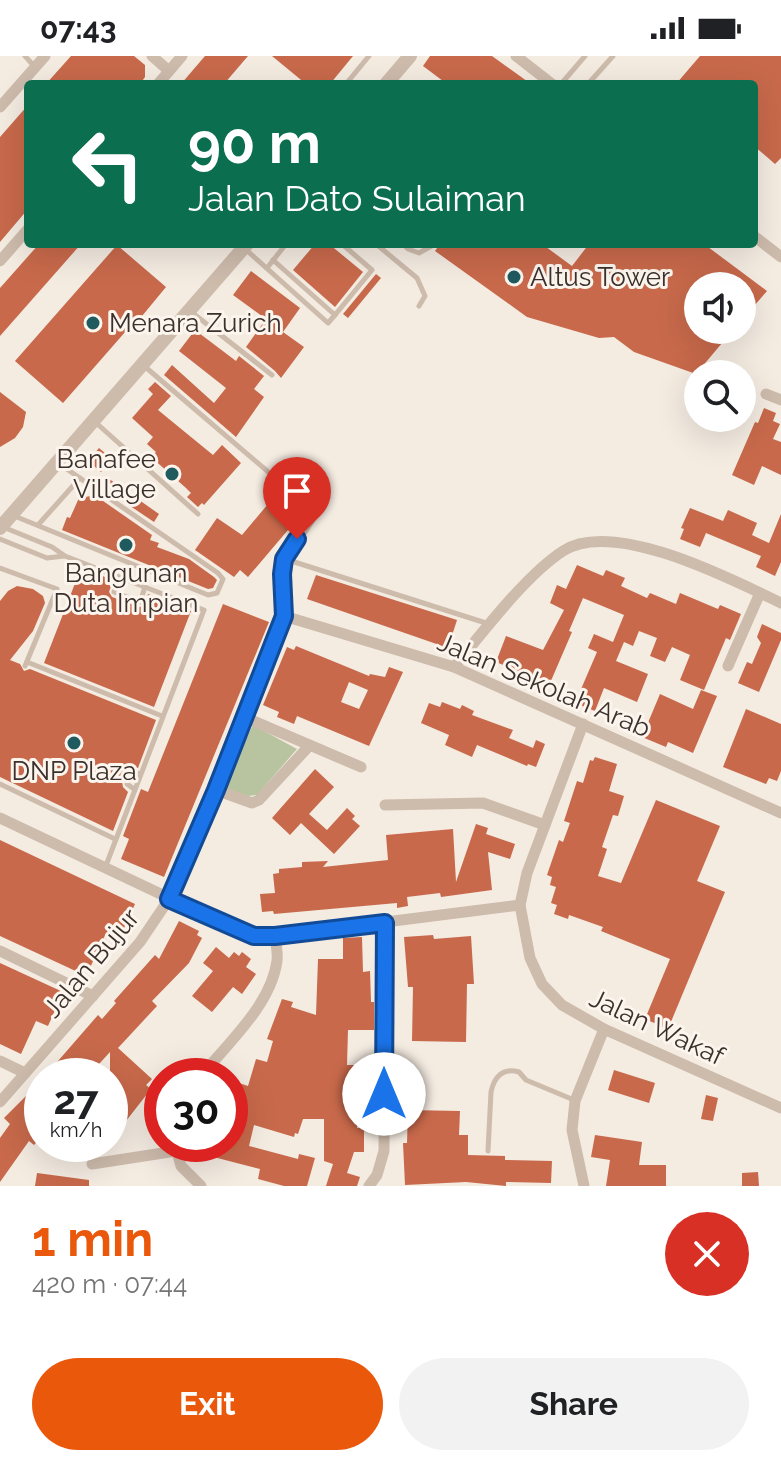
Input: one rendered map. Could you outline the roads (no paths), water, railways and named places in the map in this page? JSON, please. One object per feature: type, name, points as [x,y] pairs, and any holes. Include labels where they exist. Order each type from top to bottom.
[{"type":"street","points":[[0,107],[45,56]]},
{"type":"street","points":[[152,56],[169,71]]},
{"type":"street","points":[[161,80],[182,56]]},
{"type":"street","points":[[389,80],[410,56]]},
{"type":"street","points":[[516,56],[547,80]]},
{"type":"street","points":[[0,261],[24,234]]},
{"type":"street","points":[[758,239],[781,257]]},
{"type":"street","points":[[3,527],[243,248]]},
{"type":"street","points":[[766,394],[781,400]]},
{"type":"street","points":[[284,559],[310,519]]},
{"type":"street","points":[[454,667],[542,567],[565,549],[605,539],[633,543],[781,603]]},
{"type":"street","name":"Jalan Bujur","points":[[38,1058],[140,942],[169,899],[216,790],[284,616],[284,559]]},
{"type":"street","points":[[728,666],[760,593]]},
{"type":"street","name":"Jalan Sekolah Arab","points":[[284,616],[454,667],[781,813]]},
{"type":"street","points":[[244,717],[361,767]]},
{"type":"street","name":"Jalan Wakaf","points":[[583,724],[527,873],[520,905],[530,958],[542,984],[562,1005],[604,1029],[781,1108]]},
{"type":"street","points":[[216,790],[252,803],[259,800],[309,746]]},
{"type":"street","points":[[385,805],[483,803],[545,825]]},
{"type":"street","points":[[0,818],[243,933],[275,936],[520,905]]},
{"type":"street","points":[[369,1186],[377,1175],[384,1151],[385,923]]},
{"type":"street","points":[[216,1058],[258,1006],[275,968],[275,936]]},
{"type":"street","points":[[0,951],[93,996]]},
{"type":"street","points":[[584,1186],[572,1130],[575,1101],[604,1029]]},
{"type":"street","points":[[0,1061],[24,1073]]},
{"type":"street","name":"Jalan Bujur","points":[[0,1102],[24,1074]]},
{"type":"street","points":[[92,1164],[144,1153]]},
{"type":"street","points":[[180,1162],[201,1186]]},
{"type":"lane","points":[[25,56],[35,67]]},
{"type":"lane","points":[[349,80],[369,56]]},
{"type":"lane","points":[[565,80],[585,56]]},
{"type":"lane","points":[[592,80],[613,56]]},
{"type":"lane","points":[[247,248],[328,323],[372,270],[347,248]]},
{"type":"lane","points":[[267,268],[283,248]]},
{"type":"lane","points":[[381,248],[417,278],[425,296],[419,306]]},
{"type":"lane","points":[[407,248],[419,253],[432,248]]},
{"type":"lane","points":[[273,260],[335,315]]},
{"type":"lane","points":[[189,310],[272,375]]},
{"type":"lane","points":[[142,365],[280,482]]},
{"type":"lane","points":[[94,421],[198,514]]},
{"type":"lane","points":[[3,527],[38,525],[208,595],[217,593],[223,579],[218,573],[57,463]]},
{"type":"lane","points":[[38,525],[80,478]]},
{"type":"lane","points":[[3,527],[52,547],[65,556],[204,610],[105,869]]},
{"type":"lane","points":[[3,527],[47,558],[65,556]]},
{"type":"lane","points":[[284,559],[490,625]]},
{"type":"lane","points":[[0,568],[57,589],[26,664],[162,716]]},
{"type":"lane","points":[[120,577],[114,592],[140,602],[145,587]]},
{"type":"lane","points":[[0,784],[115,839]]},
{"type":"lane","points":[[488,1151],[491,1092],[498,1075],[507,1071],[519,1072],[526,1080],[575,1101]]},
{"type":"place","name":"Altus Tower","points":[[514,277]]},
{"type":"place","name":"Menara Zurich","points":[[93,323]]},
{"type":"place","name":"Banafee Village","points":[[172,474]]},
{"type":"place","name":"Bangunan Duta Impian","points":[[126,545]]},
{"type":"place","name":"DNP Plaza","points":[[74,743]]}]
